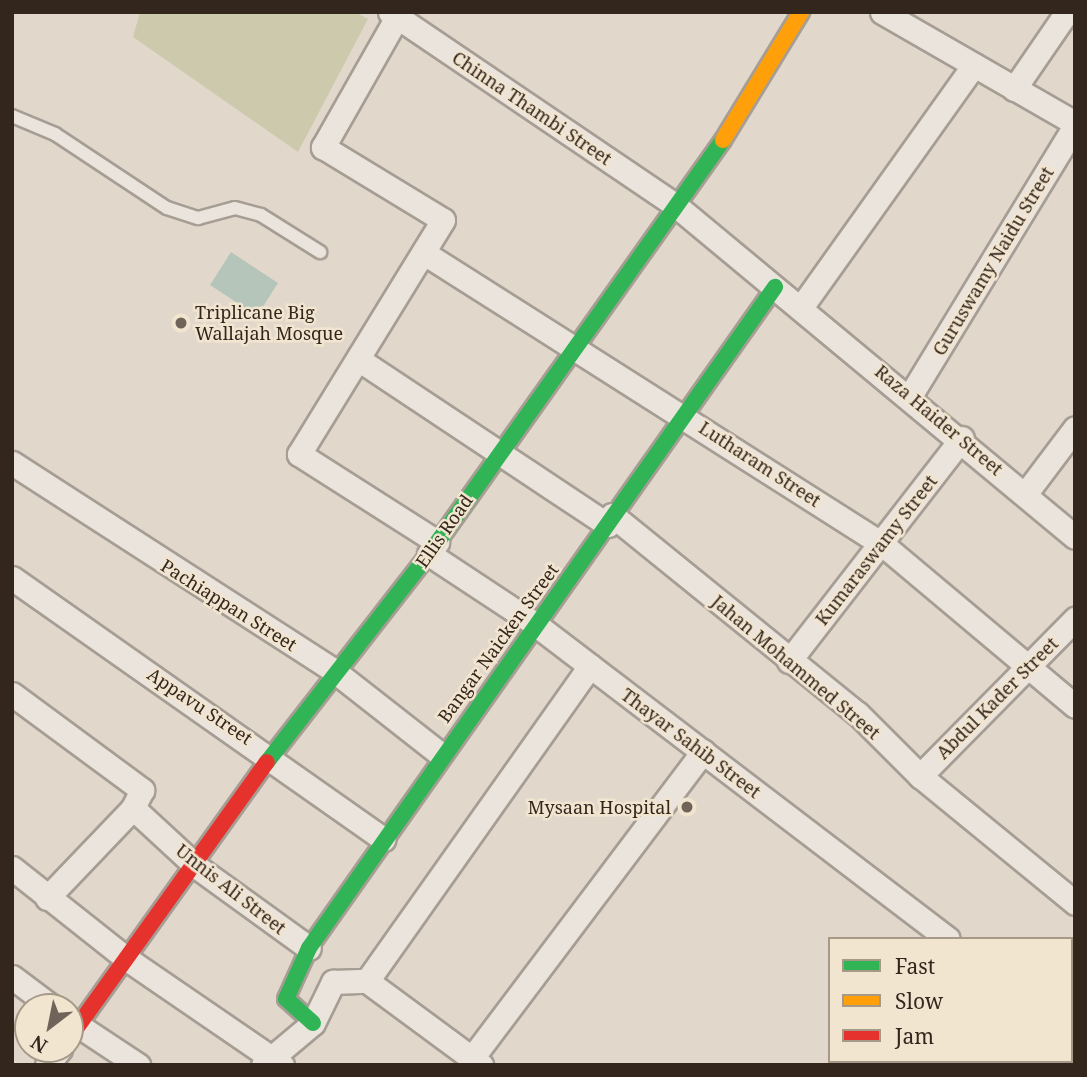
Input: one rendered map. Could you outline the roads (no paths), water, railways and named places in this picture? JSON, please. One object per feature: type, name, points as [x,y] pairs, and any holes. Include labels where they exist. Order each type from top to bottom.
[{"type":"street","name":"Ellis Road","points":[[84,1014],[197,867],[271,755],[333,670],[433,548],[674,204],[763,83],[801,12]]},
{"type":"street","points":[[882,12],[1075,125]]},
{"type":"street","points":[[1014,89],[1067,12]]},
{"type":"street","name":"Chinna Thambi Street","points":[[393,14],[674,204],[775,287]]},
{"type":"street","points":[[358,359],[443,220],[323,147],[393,14]]},
{"type":"street","points":[[802,306],[974,65]]},
{"type":"street","name":"Guruswamy Naidu Street","points":[[910,396],[1075,125]]},
{"type":"street","name":"Lutharam Street","points":[[424,253],[682,412],[882,544],[1030,664],[1075,705]]},
{"type":"street","name":"Raza Haider Street","points":[[775,287],[802,306],[962,438],[1075,537]]},
{"type":"street","name":"Bangar Naicken Street","points":[[313,1023],[286,999],[309,948],[440,754],[610,520],[682,412],[775,287]]},
{"type":"street","name":"Jahan Mohammed Street","points":[[358,359],[498,454],[610,520],[858,714],[920,776],[1075,903]]},
{"type":"street","name":"Thayar Sahib Street","points":[[358,359],[299,454],[535,624],[945,937]]},
{"type":"street","points":[[1026,493],[1075,428]]},
{"type":"street","name":"Kumaraswamy Street","points":[[789,661],[962,438]]},
{"type":"street","name":"Pachiappan Street","points":[[12,463],[333,670],[440,754]]},
{"type":"street","name":"Appavu Street","points":[[12,578],[271,755],[384,839]]},
{"type":"street","name":"Abdul Kader Street","points":[[920,776],[1075,619]]},
{"type":"street","points":[[367,981],[590,666]]},
{"type":"street","points":[[12,694],[142,790],[133,808],[47,898]]},
{"type":"street","points":[[12,869],[127,959],[272,1062],[313,1023],[333,982],[367,981],[476,1061],[703,751]]},
{"type":"street","name":"Unnis Ali Street","points":[[133,808],[197,867],[309,948]]},
{"type":"street","points":[[12,977],[33,993]]},
{"type":"street","points":[[84,1034],[138,1065]]},
{"type":"lane","points":[[12,116],[55,134],[167,208],[198,218],[235,208],[261,215],[320,252]]},
{"type":"place","name":"Triplicane Big Wallajah Mosque","points":[[181,323]]},
{"type":"place","name":"Mysaan Hospital","points":[[687,807]]}]
